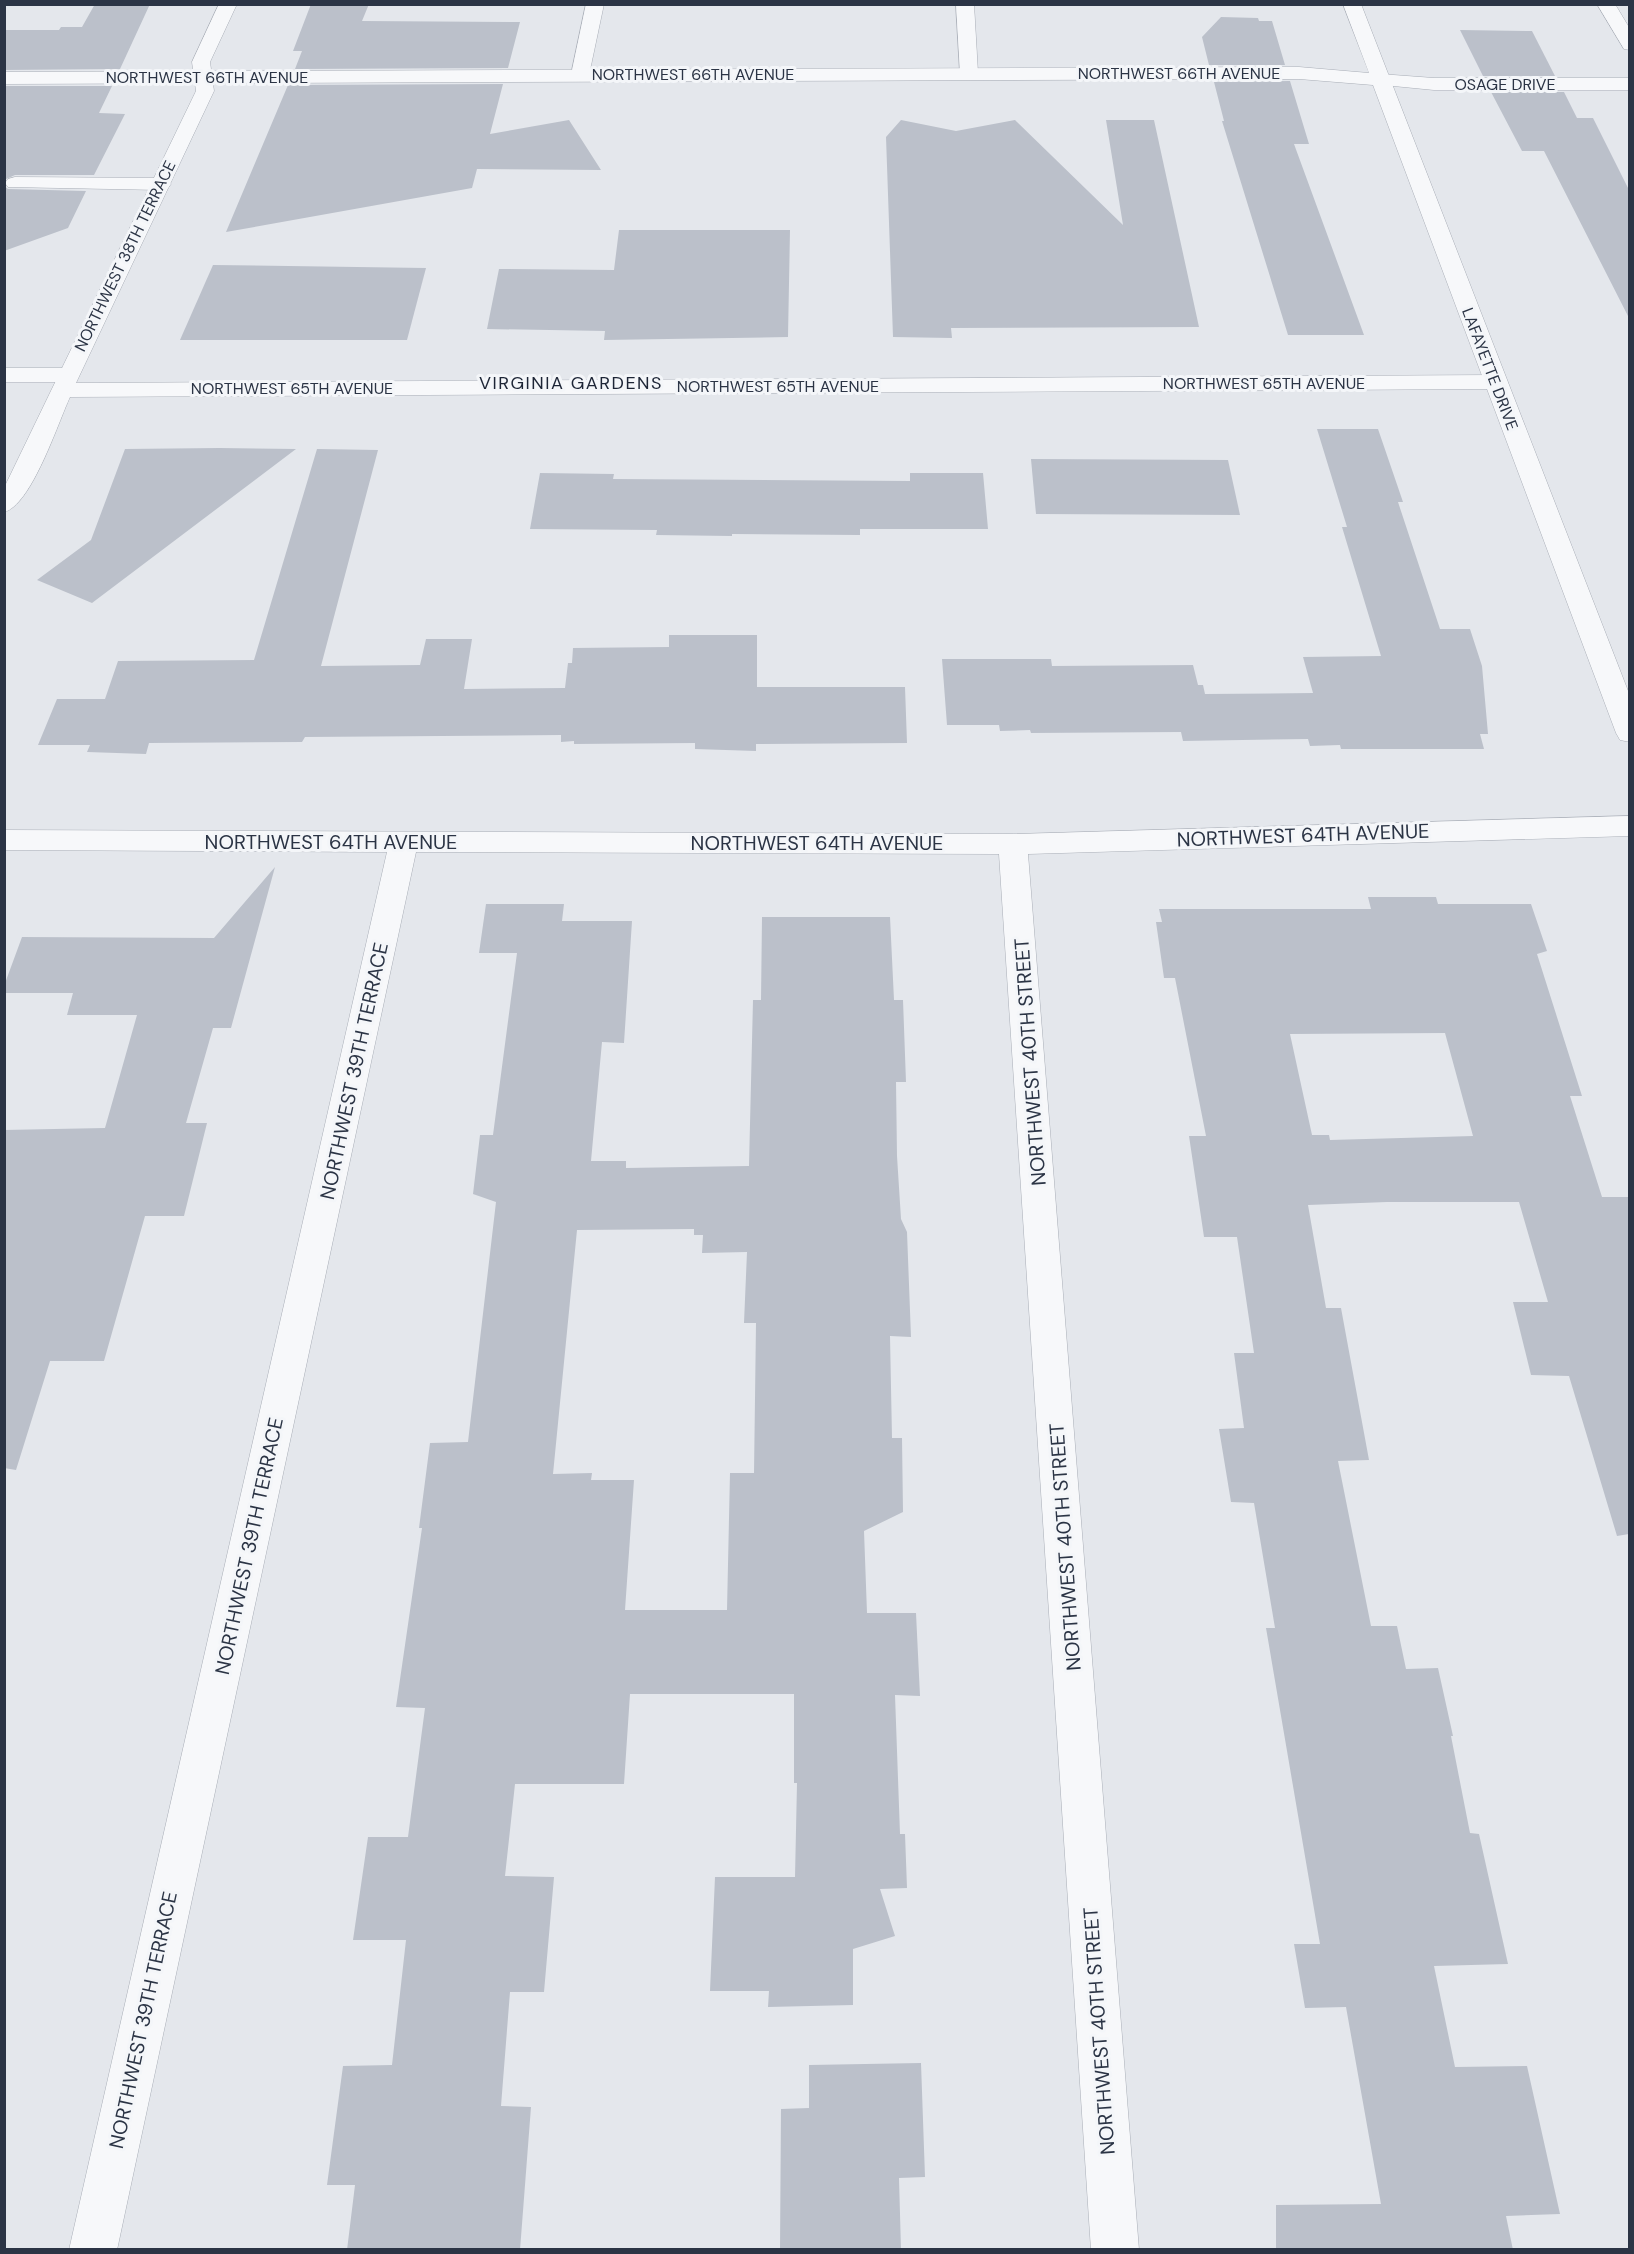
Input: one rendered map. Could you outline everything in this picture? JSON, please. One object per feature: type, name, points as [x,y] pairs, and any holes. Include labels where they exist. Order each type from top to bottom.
[{"type":"street","name":"NORTHWEST 38TH TERRACE","points":[[4,505],[19,485],[65,382],[205,92],[201,63],[228,4]]},
{"type":"street","points":[[580,75],[595,4]]},
{"type":"street","points":[[964,4],[969,73]]},
{"type":"street","name":"LAFAYETTE DRIVE","points":[[1352,4],[1629,733]]},
{"type":"street","points":[[1606,4],[1629,45]]},
{"type":"street","name":"NORTHWEST 66TH AVENUE","points":[[4,78],[1299,73],[1380,80]]},
{"type":"street","name":"OSAGE DRIVE","points":[[1380,80],[1434,84],[1629,84]]},
{"type":"street","points":[[15,183],[161,184]]},
{"type":"street","name":"NORTHWEST 65TH AVENUE","points":[[4,375],[65,382],[1495,382]]},
{"type":"street","name":"NORTHWEST 64TH AVENUE","points":[[4,840],[1013,844],[1629,826]]},
{"type":"street","name":"NORTHWEST 39TH TERRACE","points":[[93,2250],[404,842]]},
{"type":"street","name":"NORTHWEST 40TH STREET","points":[[1013,844],[1115,2250]]},
{"type":"building","points":[[95,4],[150,4],[120,69],[4,70],[4,30],[59,30],[61,27],[82,27]]},
{"type":"building","points":[[311,4],[369,4],[362,21],[520,22],[508,68],[295,69],[302,51],[293,51]]},
{"type":"building","points":[[1221,17],[1258,18],[1259,21],[1272,21],[1285,65],[1209,65],[1202,37]]},
{"type":"building","points":[[1460,30],[1532,31],[1555,76],[1483,76]]},
{"type":"building","points":[[1290,81],[1309,144],[1294,144],[1364,335],[1288,335],[1222,121],[1224,121],[1214,82]]},
{"type":"building","points":[[503,84],[490,134],[569,120],[601,170],[477,169],[472,188],[226,232],[288,85]]},
{"type":"building","points":[[4,86],[112,86],[99,113],[125,114],[94,175],[15,175],[4,180]]},
{"type":"building","points":[[1491,92],[1564,92],[1577,118],[1593,118],[1629,190],[1629,318],[1544,151],[1522,151]]},
{"type":"building","points":[[901,120],[956,131],[1015,120],[1123,225],[1106,120],[1154,120],[1199,327],[951,328],[952,338],[893,337],[886,137]]},
{"type":"building","points":[[4,186],[8,189],[86,191],[68,228],[4,251]]},
{"type":"building","points":[[619,230],[790,230],[788,337],[604,340],[605,331],[487,329],[499,269],[614,270]]},
{"type":"building","points":[[213,265],[426,268],[407,340],[180,340]]},
{"type":"building","points":[[1317,429],[1378,429],[1403,502],[1398,502],[1440,629],[1470,629],[1482,666],[1488,734],[1480,734],[1484,749],[1341,749],[1340,745],[1310,746],[1308,739],[1183,741],[1181,732],[1031,733],[1030,730],[1000,731],[999,725],[947,725],[942,659],[1051,659],[1052,666],[1193,665],[1198,685],[1203,685],[1205,694],[1313,693],[1303,657],[1381,656],[1342,527],[1347,527]]},
{"type":"building","points":[[125,449],[296,449],[92,603],[37,580],[91,540]]},
{"type":"building","points":[[317,449],[378,450],[321,666],[420,665],[426,639],[472,639],[464,689],[565,688],[568,663],[572,663],[573,648],[669,647],[669,635],[757,635],[757,687],[905,687],[907,743],[756,744],[756,751],[695,749],[695,743],[574,744],[574,741],[561,742],[561,735],[305,737],[302,742],[149,743],[146,754],[87,752],[90,745],[38,745],[57,699],[105,699],[118,661],[254,660]]},
{"type":"building","points":[[1031,459],[1228,460],[1240,515],[1036,514]]},
{"type":"building","points":[[540,473],[614,474],[613,479],[910,481],[910,473],[983,473],[988,529],[860,529],[860,535],[732,534],[732,536],[656,535],[657,530],[530,529]]},
{"type":"building","points":[[275,867],[231,1028],[213,1028],[186,1123],[207,1123],[184,1216],[145,1216],[104,1361],[50,1361],[16,1470],[4,1468],[4,1130],[105,1128],[137,1015],[67,1015],[73,993],[4,993],[4,986],[22,937],[214,938]]},
{"type":"building","points":[[1368,897],[1436,897],[1438,904],[1531,904],[1547,951],[1537,954],[1582,1096],[1570,1096],[1602,1197],[1629,1197],[1629,1534],[1617,1536],[1569,1376],[1531,1375],[1513,1302],[1548,1302],[1519,1202],[1387,1202],[1308,1205],[1326,1308],[1341,1308],[1369,1460],[1338,1461],[1371,1626],[1397,1626],[1406,1669],[1438,1668],[1470,1833],[1479,1834],[1508,1964],[1434,1966],[1455,2067],[1527,2066],[1560,2214],[1506,2216],[1513,2250],[1276,2250],[1276,2205],[1381,2204],[1346,2007],[1305,2008],[1294,1944],[1320,1944],[1266,1628],[1275,1628],[1254,1503],[1231,1502],[1219,1429],[1244,1428],[1234,1353],[1254,1353],[1237,1237],[1204,1237],[1189,1136],[1206,1136],[1175,978],[1164,978],[1156,922],[1162,922],[1159,909],[1371,909]],"holes":[[[1445,1033],[1473,1136],[1330,1140],[1329,1135],[1312,1135],[1290,1034]]]},
{"type":"building","points":[[486,904],[564,904],[562,921],[632,921],[624,1043],[602,1042],[591,1161],[626,1161],[626,1168],[749,1166],[753,1000],[761,1000],[762,917],[890,917],[894,1000],[903,1000],[906,1082],[896,1082],[897,1156],[901,1219],[907,1232],[911,1337],[890,1336],[892,1438],[902,1438],[903,1512],[864,1531],[867,1613],[916,1613],[920,1696],[895,1695],[900,1834],[905,1834],[907,1888],[880,1889],[895,1936],[853,1949],[853,2005],[768,2007],[769,1991],[710,1991],[715,1877],[795,1877],[797,1783],[794,1783],[794,1694],[630,1694],[624,1784],[515,1784],[505,1876],[554,1877],[544,1992],[510,1992],[501,2106],[531,2107],[520,2250],[347,2250],[355,2185],[327,2185],[343,2066],[392,2065],[406,1940],[353,1940],[368,1837],[408,1837],[425,1708],[396,1707],[422,1528],[419,1528],[430,1443],[468,1442],[496,1202],[473,1194],[480,1135],[493,1135],[517,953],[479,953]],"holes":[[[694,1229],[694,1235],[703,1235],[702,1253],[747,1252],[744,1323],[756,1323],[754,1473],[730,1473],[727,1610],[625,1610],[634,1480],[591,1480],[592,1473],[553,1474],[577,1230]]]},
{"type":"building","points":[[921,2063],[925,2177],[899,2178],[901,2250],[780,2250],[781,2109],[809,2108],[809,2065]]},
{"type":"district","name":"VIRGINIA GARDENS","points":[[571,383]]}]
